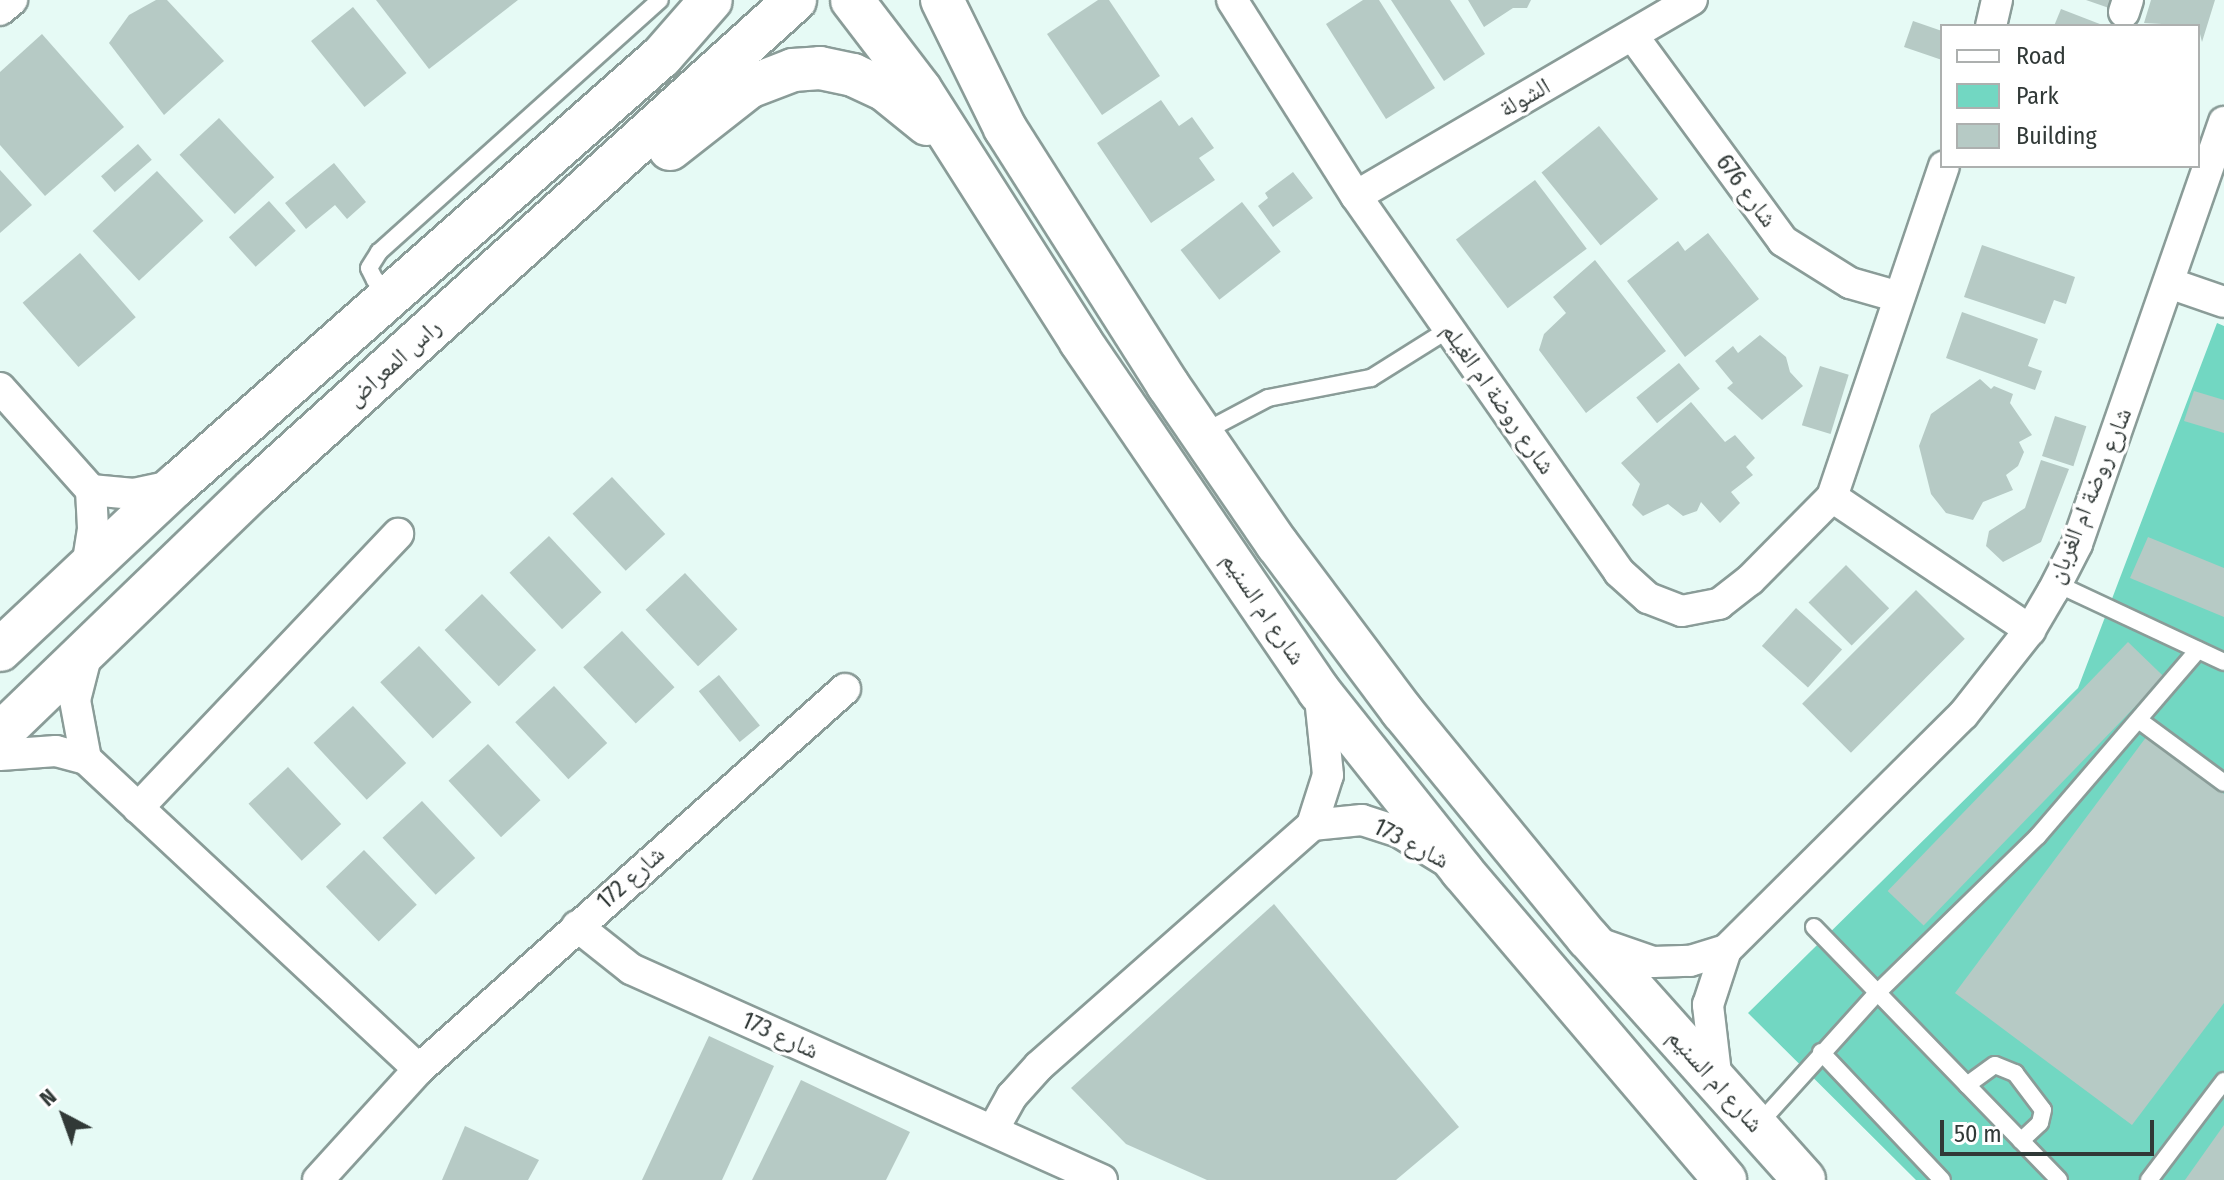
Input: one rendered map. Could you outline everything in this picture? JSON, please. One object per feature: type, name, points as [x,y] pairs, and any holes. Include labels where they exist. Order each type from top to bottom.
[{"type":"main road","points":[[0,650],[176,485],[662,56],[711,0]]},
{"type":"main road","name":"راس المعراض","points":[[0,734],[92,642],[795,0]]},
{"type":"main road","name":"شارع ام السنيم","points":[[852,0],[981,182],[1081,342],[1319,691],[1462,871],[1725,1180]]},
{"type":"main road","name":"شارع ام السنيم","points":[[942,0],[1005,128],[1200,434],[1402,711],[1588,938],[1804,1180]]},
{"type":"main road","points":[[414,346],[526,279],[706,118],[749,87],[784,72],[820,68],[853,75],[885,90],[916,113],[981,182]]},
{"type":"street","points":[[0,10],[12,0]]},
{"type":"street","name":"شارع روضة ام الغيلم","points":[[1232,0],[1356,196],[1619,572],[1648,598],[1682,611],[1719,604],[1750,580],[1832,497],[1943,168]]},
{"type":"street","name":"الشولة","points":[[1356,196],[1692,0]]},
{"type":"street","points":[[1991,24],[1997,0]]},
{"type":"street","name":"شارع 676","points":[[1633,36],[1783,241],[1850,283],[1899,297]]},
{"type":"street","name":"شارع روضة ام الغربان","points":[[1717,1082],[1708,1005],[1726,950],[1963,715],[2030,630],[2057,584],[2077,544],[2224,122]]},
{"type":"street","points":[[2169,283],[2224,302]]},
{"type":"street","points":[[0,388],[91,490],[93,529],[87,568]]},
{"type":"street","points":[[91,490],[134,494],[176,485]]},
{"type":"street","points":[[1832,497],[2030,630]]},
{"type":"street","points":[[138,808],[398,534]]},
{"type":"street","points":[[86,759],[75,700],[92,642]]},
{"type":"street","name":"شارع 172","points":[[318,1180],[419,1069],[845,689]]},
{"type":"street","points":[[993,1130],[1012,1096],[1039,1066],[1312,825],[1328,775],[1319,691]]},
{"type":"street","points":[[0,755],[56,751],[86,759],[419,1069]]},
{"type":"street","name":"شارع 173","points":[[1312,825],[1342,818],[1379,825],[1462,871]]},
{"type":"street","name":"شارع 173","points":[[577,926],[631,969],[1102,1180]]},
{"type":"street","name":"شارع روضة ام الغربان","points":[[1588,938],[1653,962],[1690,961],[1726,950]]},
{"type":"lane","points":[[394,292],[375,280],[369,268],[379,252],[660,0]]},
{"type":"lane","points":[[1200,434],[1268,398],[1371,378],[1449,329]]},
{"type":"lane","points":[[2057,584],[2224,662]]},
{"type":"lane","points":[[1756,1127],[1877,993],[2038,836],[2198,650]]},
{"type":"lane","points":[[2140,721],[2224,783]]},
{"type":"lane","points":[[1814,927],[2059,1180]]},
{"type":"lane","points":[[1821,1052],[1942,1180]]},
{"type":"lane","points":[[1967,1085],[1995,1065],[2015,1073],[2043,1110],[2040,1123],[2021,1141]]},
{"type":"lane","points":[[2149,1180],[2224,1081]]},
{"type":"green space","points":[[2217,323],[2224,326],[2224,1180],[1916,1180],[1748,1013],[2078,688]]},
{"type":"building","points":[[156,0],[167,0],[224,61],[164,115],[109,43],[129,15]]},
{"type":"building","points":[[376,0],[518,0],[429,69]]},
{"type":"building","points":[[1098,0],[1109,0],[1160,76],[1102,115],[1047,34]]},
{"type":"building","points":[[1363,0],[1379,0],[1435,88],[1386,119],[1326,24]]},
{"type":"building","points":[[1391,0],[1450,0],[1485,54],[1444,81]]},
{"type":"building","points":[[1468,0],[1531,0],[1527,8],[1513,8],[1484,27]]},
{"type":"building","points":[[2086,0],[2112,0],[2109,8]]},
{"type":"building","points":[[2151,0],[2215,0],[2202,42],[2200,24],[2144,23]]},
{"type":"building","points":[[353,7],[406,73],[365,107],[311,41]]},
{"type":"building","points":[[2061,9],[2100,24],[2055,24]]},
{"type":"building","points":[[1913,21],[1940,30],[1940,59],[1904,47]]},
{"type":"building","points":[[42,34],[124,127],[45,196],[0,145],[0,72]]},
{"type":"building","points":[[1161,100],[1179,126],[1192,117],[1214,148],[1199,158],[1215,180],[1151,223],[1097,143]]},
{"type":"building","points":[[219,118],[274,177],[235,214],[180,155]]},
{"type":"building","points":[[1599,126],[1658,199],[1601,246],[1541,173]]},
{"type":"building","points":[[138,144],[152,160],[115,192],[101,176]]},
{"type":"building","points":[[334,163],[366,202],[347,219],[335,205],[306,229],[285,203]]},
{"type":"building","points":[[0,170],[32,205],[0,233]]},
{"type":"building","points":[[157,171],[203,221],[139,281],[93,231]]},
{"type":"building","points":[[1293,172],[1313,198],[1273,227],[1258,206],[1268,198],[1265,193]]},
{"type":"building","points":[[1535,180],[1587,249],[1508,308],[1456,240]]},
{"type":"building","points":[[269,201],[296,231],[256,267],[229,237]]},
{"type":"building","points":[[1242,202],[1281,252],[1219,300],[1181,250]]},
{"type":"building","points":[[1708,233],[1759,299],[1685,357],[1627,281],[1678,241],[1685,251]]},
{"type":"building","points":[[1982,245],[2075,277],[2066,304],[2054,300],[2045,324],[1964,297]]},
{"type":"building","points":[[80,253],[136,317],[78,367],[23,303]]},
{"type":"building","points":[[1595,260],[1666,351],[1586,413],[1539,350],[1544,334],[1566,313],[1553,297]]},
{"type":"building","points":[[1962,312],[2038,339],[2028,366],[2042,371],[2035,390],[1946,358]]},
{"type":"building","points":[[1760,335],[1786,357],[1790,372],[1803,386],[1762,420],[1727,388],[1733,383],[1715,361],[1733,346],[1738,353]]},
{"type":"building","points":[[1679,363],[1700,389],[1657,423],[1636,398]]},
{"type":"building","points":[[1820,366],[1849,375],[1831,434],[1802,425]]},
{"type":"building","points":[[1980,379],[1991,389],[1994,386],[2013,394],[2010,403],[2032,435],[2019,442],[2024,452],[2018,466],[2006,475],[2013,490],[1983,502],[1973,520],[1946,513],[1931,494],[1919,446],[1931,414]]},
{"type":"building","points":[[2194,391],[2224,400],[2224,433],[2184,421]]},
{"type":"building","points":[[1691,402],[1725,442],[1735,435],[1755,458],[1746,467],[1753,475],[1731,492],[1740,503],[1720,523],[1701,502],[1697,511],[1683,516],[1668,504],[1643,516],[1632,505],[1640,484],[1621,463]]},
{"type":"building","points":[[2055,416],[2086,426],[2073,466],[2042,456]]},
{"type":"building","points":[[2041,460],[2069,469],[2041,542],[2003,562],[1986,546],[1989,531],[2025,508]]},
{"type":"building","points":[[612,477],[665,534],[626,571],[573,514]]},
{"type":"building","points":[[549,536],[602,592],[562,629],[510,573]]},
{"type":"building","points":[[2148,537],[2224,568],[2224,617],[2130,578]]},
{"type":"building","points":[[1846,565],[1889,608],[1852,646],[1809,602]]},
{"type":"building","points":[[685,573],[738,629],[698,666],[646,610]]},
{"type":"building","points":[[1916,590],[1965,639],[1851,753],[1802,704]]},
{"type":"building","points":[[482,594],[536,650],[499,686],[445,630]]},
{"type":"building","points":[[1796,608],[1842,649],[1808,687],[1762,646]]},
{"type":"building","points":[[622,631],[675,687],[636,723],[583,667]]},
{"type":"building","points":[[2128,642],[2164,677],[1924,926],[1888,891]]},
{"type":"building","points":[[419,646],[472,702],[433,738],[380,682]]},
{"type":"building","points":[[719,675],[760,726],[740,742],[699,691]]},
{"type":"building","points":[[554,686],[607,743],[568,779],[515,722]]},
{"type":"building","points":[[353,706],[406,763],[367,800],[314,743]]},
{"type":"building","points":[[2147,736],[2224,794],[2224,1003],[2132,1125],[1955,993]]},
{"type":"building","points":[[488,744],[541,800],[501,837],[449,781]]},
{"type":"building","points":[[288,767],[341,824],[302,861],[249,804]]},
{"type":"building","points":[[422,801],[475,858],[436,895],[383,838]]},
{"type":"building","points":[[364,850],[417,905],[379,941],[326,887]]},
{"type":"building","points":[[1274,904],[1459,1127],[1396,1180],[1207,1180],[1126,1144],[1071,1088]]},
{"type":"building","points":[[709,1036],[774,1066],[722,1180],[642,1180]]},
{"type":"building","points":[[801,1080],[910,1132],[886,1180],[752,1180]]},
{"type":"building","points":[[2224,1125],[2224,1180],[2185,1180]]},
{"type":"building","points":[[465,1126],[539,1160],[528,1180],[442,1180]]}]
